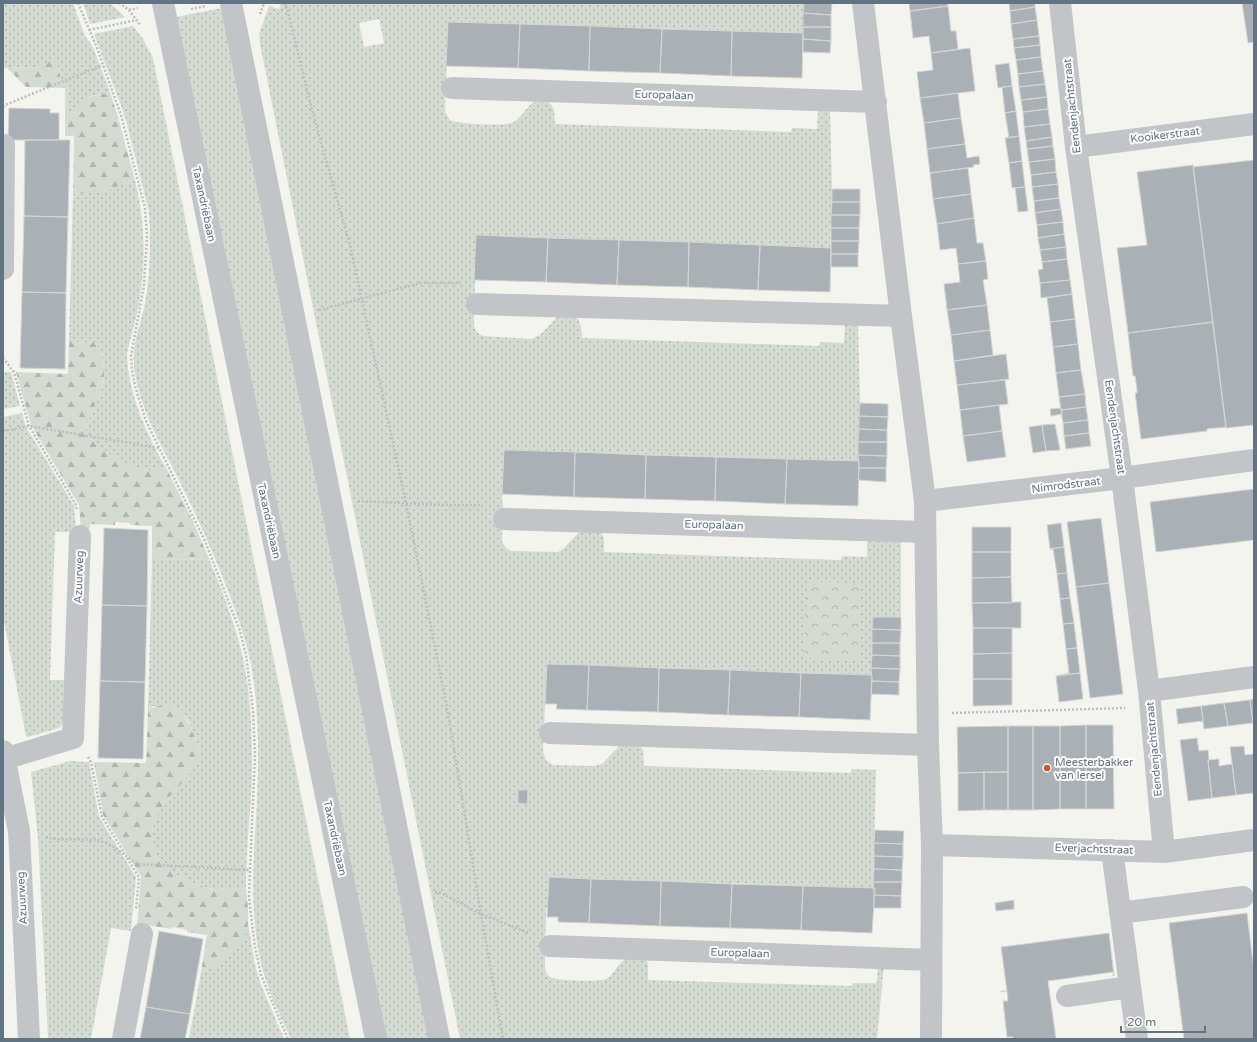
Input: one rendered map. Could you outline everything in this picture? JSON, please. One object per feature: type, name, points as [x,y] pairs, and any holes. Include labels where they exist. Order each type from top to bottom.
[{"type":"street","name":"Taxandriëbaan","points":[[162,3],[376,1039]]},
{"type":"street","points":[[230,3],[439,1039]]},
{"type":"street","points":[[863,3],[925,501],[924,532],[928,745],[932,845],[931,1039]]},
{"type":"street","name":"Eendenjachtstraat","points":[[1060,3],[1076,147],[1122,478],[1150,699],[1164,852]]},
{"type":"street","name":"Europalaan","points":[[452,88],[876,102]]},
{"type":"street","name":"Kooikerstraat","points":[[1076,147],[1254,124]]},
{"type":"street","points":[[3,270],[4,145]]},
{"type":"street","points":[[477,304],[901,316]]},
{"type":"street","name":"Nimrodstraat","points":[[925,501],[1122,478],[1254,460]]},
{"type":"street","name":"Europalaan","points":[[504,519],[924,532]]},
{"type":"street","name":"Azuurweg","points":[[28,1039],[4,755],[73,738],[80,536]]},
{"type":"street","points":[[1150,699],[1254,677]]},
{"type":"street","points":[[550,733],[928,745]]},
{"type":"street","name":"Everjachtstraat","points":[[932,845],[1164,852],[1254,840]]},
{"type":"street","points":[[1112,850],[1137,1039]]},
{"type":"street","points":[[1120,913],[1243,897]]},
{"type":"street","points":[[123,1039],[142,934]]},
{"type":"street","name":"Europalaan","points":[[550,946],[931,960]]},
{"type":"street","points":[[1067,996],[1130,987]]},
{"type":"path","points":[[78,3],[121,115],[145,208],[146,236],[144,285],[131,356],[132,370],[139,403],[146,422],[205,541],[240,631],[246,655],[253,711],[255,754],[249,897],[255,947],[261,975],[288,1039]]},
{"type":"path","points":[[284,3],[288,12],[313,114],[350,245],[406,503],[446,708],[504,1039]]},
{"type":"path","points":[[3,107],[103,65]]},
{"type":"path","points":[[317,311],[420,283],[456,282],[475,286],[477,304]]},
{"type":"path","points":[[3,358],[14,372],[29,426],[76,505],[80,536]]},
{"type":"path","points":[[3,431],[29,426],[159,448]]},
{"type":"path","points":[[354,501],[489,505],[501,511],[504,519]]},
{"type":"path","points":[[928,714],[1150,699]]},
{"type":"path","points":[[73,738],[92,762],[102,817],[139,877],[135,928],[142,934]]},
{"type":"path","points":[[11,832],[55,839],[98,840],[114,847],[137,864],[250,870]]},
{"type":"path","points":[[430,891],[441,893],[481,914],[526,933],[550,937],[550,946]]},
{"type":"green space","points":[[3,3],[73,3],[85,36],[92,45],[110,92],[90,97],[77,111],[71,113],[67,112],[66,83],[61,80],[59,68],[53,61],[38,67],[3,68]]},
{"type":"green space","points":[[83,3],[110,3],[125,17],[90,24]]},
{"type":"green space","points":[[281,3],[804,3],[803,33],[448,22],[445,112],[450,120],[462,123],[510,124],[514,122],[534,102],[547,101],[553,108],[555,124],[791,132],[792,128],[817,129],[818,110],[830,110],[832,189],[830,248],[476,236],[474,324],[477,332],[483,336],[531,339],[540,335],[556,318],[560,316],[575,316],[580,323],[582,338],[819,346],[820,342],[844,343],[845,324],[858,324],[860,403],[858,461],[504,450],[502,542],[506,548],[511,551],[558,552],[563,549],[579,532],[601,532],[604,539],[604,552],[841,560],[842,556],[867,557],[867,538],[901,539],[901,617],[873,617],[871,675],[547,664],[543,752],[546,760],[553,765],[595,766],[602,764],[619,746],[638,744],[643,750],[644,766],[851,773],[851,769],[876,770],[873,888],[549,877],[548,908],[546,908],[545,967],[548,975],[554,978],[569,980],[602,980],[609,977],[622,961],[630,958],[647,960],[648,980],[852,986],[853,983],[877,983],[878,965],[884,965],[877,1039],[460,1039],[260,44],[259,34],[269,6],[279,9]],"holes":[[[379,19],[384,43],[364,47],[359,23]],[[518,790],[528,790],[527,804],[518,803]]]},
{"type":"green space","points":[[222,8],[428,1039],[382,1039],[176,17]]},
{"type":"green space","points":[[133,26],[143,39],[153,58],[350,1039],[291,1039],[269,990],[260,959],[254,919],[253,899],[258,784],[258,735],[256,702],[250,660],[243,633],[212,551],[146,414],[134,370],[135,342],[145,305],[148,277],[150,244],[149,212],[126,120],[94,34]]},
{"type":"green space","points":[[53,60],[58,66],[61,80],[66,83],[67,112],[75,113],[87,98],[110,92],[135,180],[103,192],[73,194],[74,136],[65,136],[65,88],[26,87],[7,68],[38,67]]},
{"type":"green space","points":[[135,180],[143,226],[143,272],[139,302],[127,353],[131,383],[139,413],[166,468],[154,470],[134,467],[117,459],[100,448],[86,433],[86,428],[104,379],[102,357],[97,343],[69,342],[73,194],[103,192]]},
{"type":"green space","points":[[69,342],[97,343],[102,357],[104,379],[98,400],[86,428],[86,433],[100,448],[117,459],[134,467],[152,470],[166,468],[193,521],[209,559],[152,560],[152,526],[131,525],[130,523],[115,522],[115,525],[90,524],[90,529],[81,529],[79,505],[31,425],[16,372],[68,374]]},
{"type":"green space","points":[[3,372],[11,372],[20,406],[3,409]]},
{"type":"green space","points":[[22,413],[26,427],[74,506],[76,528],[75,532],[55,532],[50,680],[64,680],[63,723],[59,728],[28,737],[26,736],[3,616],[3,417]]},
{"type":"green space","points":[[209,559],[219,582],[242,654],[247,683],[252,743],[251,801],[246,888],[226,890],[200,886],[166,868],[158,860],[152,838],[158,813],[192,771],[199,756],[199,750],[196,738],[182,710],[154,706],[148,709],[152,560]]},
{"type":"green space","points":[[808,581],[861,583],[859,660],[803,658]]},
{"type":"green space","points":[[162,705],[169,705],[182,710],[195,738],[199,750],[199,756],[192,771],[158,813],[152,839],[157,856],[161,863],[170,870],[200,886],[226,890],[246,888],[248,919],[247,932],[243,940],[238,948],[225,960],[201,972],[207,935],[187,932],[187,930],[172,927],[171,929],[147,925],[137,928],[141,876],[103,815],[94,762],[146,763],[148,709]]},
{"type":"green space","points":[[70,761],[89,762],[99,817],[136,877],[131,931],[111,928],[91,1039],[48,1039],[38,838],[31,772]]},
{"type":"green space","points":[[248,923],[255,965],[261,985],[284,1039],[189,1039],[201,972],[210,969],[232,954],[242,940]]},
{"type":"building","points":[[804,3],[832,3],[831,15],[803,13]]},
{"type":"building","points":[[909,3],[948,3],[948,6],[910,11]]},
{"type":"building","points":[[1009,3],[1035,3],[1035,7],[1010,11]]},
{"type":"building","points":[[1242,3],[1254,3],[1254,42],[1248,43]]},
{"type":"building","points":[[948,6],[951,31],[956,31],[958,49],[931,53],[929,36],[913,38],[910,11]]},
{"type":"building","points":[[1035,7],[1037,20],[1011,24],[1010,11]]},
{"type":"building","points":[[803,13],[831,15],[831,27],[803,27]]},
{"type":"building","points":[[1037,20],[1039,36],[1013,39],[1011,24]]},
{"type":"building","points":[[448,22],[520,24],[518,68],[446,66]]},
{"type":"building","points":[[520,24],[590,26],[589,71],[518,68]]},
{"type":"building","points":[[590,26],[662,29],[660,73],[589,71]]},
{"type":"building","points":[[803,27],[831,27],[831,41],[803,39]]},
{"type":"building","points":[[662,29],[732,31],[731,76],[660,73]]},
{"type":"building","points":[[732,31],[803,33],[802,78],[731,76]]},
{"type":"building","points":[[1039,36],[1040,45],[1014,48],[1013,39]]},
{"type":"building","points":[[803,39],[831,41],[830,53],[803,52]]},
{"type":"building","points":[[1040,45],[1041,57],[1016,60],[1014,48]]},
{"type":"building","points":[[970,48],[975,91],[920,98],[917,72],[933,70],[931,53]]},
{"type":"building","points":[[1041,57],[1043,71],[1018,74],[1016,60]]},
{"type":"building","points":[[1009,63],[1012,86],[998,88],[995,65]]},
{"type":"building","points":[[1043,71],[1045,84],[1019,87],[1018,74]]},
{"type":"building","points":[[1045,84],[1047,97],[1021,100],[1019,87]]},
{"type":"building","points":[[1012,86],[1016,111],[1005,113],[1002,87]]},
{"type":"building","points":[[958,93],[961,118],[924,123],[920,98]]},
{"type":"building","points":[[1047,97],[1048,109],[1023,112],[1021,100]]},
{"type":"building","points":[[9,108],[50,109],[50,113],[59,113],[59,140],[8,140]]},
{"type":"building","points":[[1048,109],[1050,124],[1024,127],[1023,112]]},
{"type":"building","points":[[1016,111],[1019,136],[1009,138],[1005,113]]},
{"type":"building","points":[[961,118],[965,144],[927,149],[924,123]]},
{"type":"building","points":[[1050,124],[1052,137],[1026,141],[1024,127]]},
{"type":"building","points":[[1019,136],[1022,161],[1009,163],[1005,138]]},
{"type":"building","points":[[1052,137],[1053,146],[1027,149],[1026,141]]},
{"type":"building","points":[[25,140],[70,140],[68,217],[24,216]]},
{"type":"building","points":[[965,144],[967,158],[979,156],[980,164],[973,165],[974,167],[930,173],[927,149]]},
{"type":"building","points":[[1053,146],[1055,159],[1029,162],[1027,149]]},
{"type":"building","points":[[1055,159],[1056,172],[1031,175],[1029,162]]},
{"type":"building","points":[[1254,160],[1254,425],[1226,428],[1193,167]]},
{"type":"building","points":[[1022,161],[1025,187],[1012,188],[1009,163]]},
{"type":"building","points":[[1193,165],[1213,322],[1128,333],[1117,248],[1147,245],[1137,172]]},
{"type":"building","points":[[968,168],[971,194],[933,199],[930,173]]},
{"type":"building","points":[[1056,172],[1058,184],[1032,187],[1031,175]]},
{"type":"building","points":[[1058,184],[1059,198],[1034,201],[1032,187]]},
{"type":"building","points":[[1025,187],[1028,211],[1018,212],[1015,188]]},
{"type":"building","points":[[832,189],[860,189],[860,202],[832,202]]},
{"type":"building","points":[[971,194],[974,218],[937,224],[933,199]]},
{"type":"building","points":[[1059,198],[1061,209],[1035,213],[1034,201]]},
{"type":"building","points":[[832,202],[860,202],[860,215],[831,215]]},
{"type":"building","points":[[1061,209],[1063,222],[1037,225],[1035,213]]},
{"type":"building","points":[[831,215],[860,215],[859,228],[831,228]]},
{"type":"building","points":[[24,216],[68,217],[66,293],[22,292]]},
{"type":"building","points":[[974,218],[977,243],[983,243],[986,261],[958,264],[956,248],[940,250],[937,224]]},
{"type":"building","points":[[1063,222],[1064,234],[1038,238],[1037,225]]},
{"type":"building","points":[[831,228],[859,228],[859,241],[831,241]]},
{"type":"building","points":[[1064,234],[1066,247],[1040,250],[1038,238]]},
{"type":"building","points":[[476,235],[548,238],[546,282],[474,280]]},
{"type":"building","points":[[548,238],[619,240],[617,285],[546,282]]},
{"type":"building","points":[[619,240],[689,242],[688,287],[617,285]]},
{"type":"building","points":[[831,241],[859,241],[858,254],[831,254]]},
{"type":"building","points":[[689,242],[760,245],[758,290],[688,287]]},
{"type":"building","points":[[760,245],[831,248],[830,292],[758,290]]},
{"type":"building","points":[[1066,247],[1067,259],[1042,262],[1040,250]]},
{"type":"building","points":[[831,254],[858,254],[858,267],[831,267]]},
{"type":"building","points":[[1067,259],[1070,280],[1040,283],[1038,270],[1043,269],[1042,262]]},
{"type":"building","points":[[986,261],[988,279],[983,280],[987,305],[947,310],[944,284],[960,282],[958,264]]},
{"type":"building","points":[[1070,280],[1072,294],[1041,298],[1040,283]]},
{"type":"building","points":[[22,292],[66,293],[65,369],[20,368]]},
{"type":"building","points":[[1072,294],[1075,319],[1050,322],[1047,298]]},
{"type":"building","points":[[987,305],[990,330],[951,335],[947,310]]},
{"type":"building","points":[[1075,319],[1078,344],[1053,347],[1050,322]]},
{"type":"building","points":[[1213,322],[1226,427],[1207,429],[1207,431],[1141,439],[1135,393],[1137,393],[1137,389],[1135,376],[1133,376],[1128,333]]},
{"type":"building","points":[[990,330],[993,355],[954,361],[951,335]]},
{"type":"building","points":[[1078,344],[1081,370],[1056,373],[1053,347]]},
{"type":"building","points":[[1006,354],[1009,379],[957,385],[954,361]]},
{"type":"building","points":[[1081,370],[1085,394],[1059,397],[1056,373]]},
{"type":"building","points":[[1005,380],[1008,404],[960,410],[957,385]]},
{"type":"building","points":[[1085,394],[1086,407],[1061,410],[1059,397]]},
{"type":"building","points":[[860,403],[888,404],[888,417],[859,416]]},
{"type":"building","points":[[999,405],[1002,431],[963,436],[960,410]]},
{"type":"building","points":[[1086,407],[1088,420],[1063,423],[1061,410]]},
{"type":"building","points":[[1061,408],[1062,414],[1051,416],[1050,409]]},
{"type":"building","points":[[859,416],[888,417],[887,430],[859,429]]},
{"type":"building","points":[[1088,420],[1089,433],[1064,436],[1063,423]]},
{"type":"building","points":[[1055,424],[1060,450],[1046,451],[1042,425]]},
{"type":"building","points":[[1042,425],[1046,451],[1033,453],[1029,427]]},
{"type":"building","points":[[859,429],[887,430],[887,442],[858,442]]},
{"type":"building","points":[[1002,431],[1006,457],[967,462],[963,436]]},
{"type":"building","points":[[1089,433],[1091,446],[1066,449],[1064,436]]},
{"type":"building","points":[[858,442],[887,442],[887,456],[858,455]]},
{"type":"building","points":[[504,450],[575,452],[574,497],[502,494]]},
{"type":"building","points":[[575,452],[646,455],[645,499],[574,497]]},
{"type":"building","points":[[646,455],[716,457],[715,501],[645,499]]},
{"type":"building","points":[[858,455],[887,456],[886,468],[859,468]]},
{"type":"building","points":[[716,457],[787,459],[785,504],[715,501]]},
{"type":"building","points":[[787,459],[859,461],[858,506],[785,504]]},
{"type":"building","points":[[859,468],[886,468],[886,482],[858,480]]},
{"type":"building","points":[[1254,489],[1254,540],[1156,552],[1150,502]]},
{"type":"building","points":[[1101,518],[1109,583],[1076,587],[1067,522]]},
{"type":"building","points":[[1061,523],[1064,547],[1050,549],[1047,525]]},
{"type":"building","points":[[972,527],[1011,527],[1011,552],[972,552]]},
{"type":"building","points":[[104,528],[148,530],[147,606],[102,605]]},
{"type":"building","points":[[1064,547],[1067,573],[1057,574],[1053,549],[1050,549]]},
{"type":"building","points":[[972,552],[1011,552],[1011,577],[972,578]]},
{"type":"building","points":[[1067,573],[1070,598],[1060,599],[1057,574]]},
{"type":"building","points":[[1011,577],[1012,603],[972,603],[972,578]]},
{"type":"building","points":[[1109,583],[1123,694],[1090,698],[1076,587]]},
{"type":"building","points":[[1070,598],[1074,623],[1063,624],[1060,599]]},
{"type":"building","points":[[1021,602],[1021,628],[973,628],[972,603]]},
{"type":"building","points":[[102,605],[147,606],[145,682],[100,681]]},
{"type":"building","points":[[873,617],[901,617],[901,630],[872,629]]},
{"type":"building","points":[[1074,623],[1077,648],[1066,649],[1063,624]]},
{"type":"building","points":[[973,628],[1012,628],[1012,653],[973,654]]},
{"type":"building","points":[[872,629],[901,630],[900,643],[872,643]]},
{"type":"building","points":[[872,643],[900,643],[900,656],[872,655]]},
{"type":"building","points":[[1077,648],[1080,673],[1056,676],[1069,673],[1066,649]]},
{"type":"building","points":[[1012,653],[1012,679],[973,679],[973,654]]},
{"type":"building","points":[[872,655],[900,656],[900,669],[871,668]]},
{"type":"building","points":[[547,664],[589,665],[587,710],[556,709],[557,704],[545,704]]},
{"type":"building","points":[[589,665],[659,668],[658,712],[587,710]]},
{"type":"building","points":[[659,668],[730,670],[728,715],[658,712]]},
{"type":"building","points":[[871,668],[900,669],[899,682],[872,681]]},
{"type":"building","points":[[730,670],[801,673],[799,717],[728,715]]},
{"type":"building","points":[[801,673],[872,675],[870,720],[799,717]]},
{"type":"building","points":[[1080,673],[1083,699],[1059,702],[1056,676]]},
{"type":"building","points":[[973,679],[1012,679],[1012,705],[973,706]]},
{"type":"building","points":[[100,681],[145,682],[143,759],[98,758]]},
{"type":"building","points":[[872,681],[899,682],[899,695],[871,694]]},
{"type":"building","points":[[1254,699],[1254,723],[1253,723],[1250,700]]},
{"type":"building","points":[[1250,700],[1253,723],[1228,726],[1224,703]]},
{"type":"building","points":[[1224,703],[1228,726],[1204,729],[1201,706]]},
{"type":"building","points":[[1201,706],[1203,721],[1178,724],[1176,709]]},
{"type":"building","points":[[1086,725],[1113,725],[1114,809],[1086,809]]},
{"type":"building","points":[[1086,725],[1086,809],[1060,809],[1060,726]]},
{"type":"building","points":[[1008,726],[1008,772],[958,773],[957,727]]},
{"type":"building","points":[[1008,726],[1033,726],[1033,810],[1008,810]]},
{"type":"building","points":[[1033,726],[1060,726],[1060,809],[1033,810]]},
{"type":"building","points":[[1197,738],[1199,751],[1208,750],[1212,798],[1188,801],[1180,740]]},
{"type":"building","points":[[1244,746],[1245,755],[1254,754],[1254,793],[1236,795],[1230,747]]},
{"type":"building","points":[[1219,759],[1219,766],[1232,764],[1236,795],[1212,798],[1208,760]]},
{"type":"building","points":[[984,772],[1008,772],[1008,810],[984,810]]},
{"type":"building","points":[[984,772],[984,810],[958,811],[958,773]]},
{"type":"building","points":[[518,790],[528,790],[527,804],[518,803]]},
{"type":"building","points":[[875,830],[904,831],[903,844],[874,843]]},
{"type":"building","points":[[874,843],[903,844],[903,857],[874,856]]},
{"type":"building","points":[[874,856],[903,857],[902,870],[874,869]]},
{"type":"building","points":[[874,869],[902,870],[902,882],[873,882]]},
{"type":"building","points":[[549,877],[591,879],[589,923],[558,922],[558,917],[547,917]]},
{"type":"building","points":[[591,879],[661,881],[660,926],[589,923]]},
{"type":"building","points":[[661,881],[732,884],[730,928],[660,926]]},
{"type":"building","points":[[873,882],[902,882],[901,896],[874,895]]},
{"type":"building","points":[[732,884],[803,886],[801,930],[730,928]]},
{"type":"building","points":[[803,886],[875,888],[872,933],[801,930]]},
{"type":"building","points":[[874,895],[901,896],[901,908],[874,908]]},
{"type":"building","points":[[1014,900],[1014,909],[996,911],[995,903]]},
{"type":"building","points":[[1247,913],[1254,971],[1254,1039],[1184,1039],[1169,923]]},
{"type":"building","points":[[159,931],[203,939],[190,1014],[146,1007]]},
{"type":"building","points":[[1109,933],[1114,976],[1113,972],[1048,981],[1056,1039],[1013,1039],[1013,1037],[1007,1037],[1003,1001],[1008,1001],[1001,947]]},
{"type":"building","points":[[146,1007],[190,1014],[185,1039],[140,1039]]},
{"type":"place","name":"Meesterbakker van Iersel","points":[[1047,768]]}]
